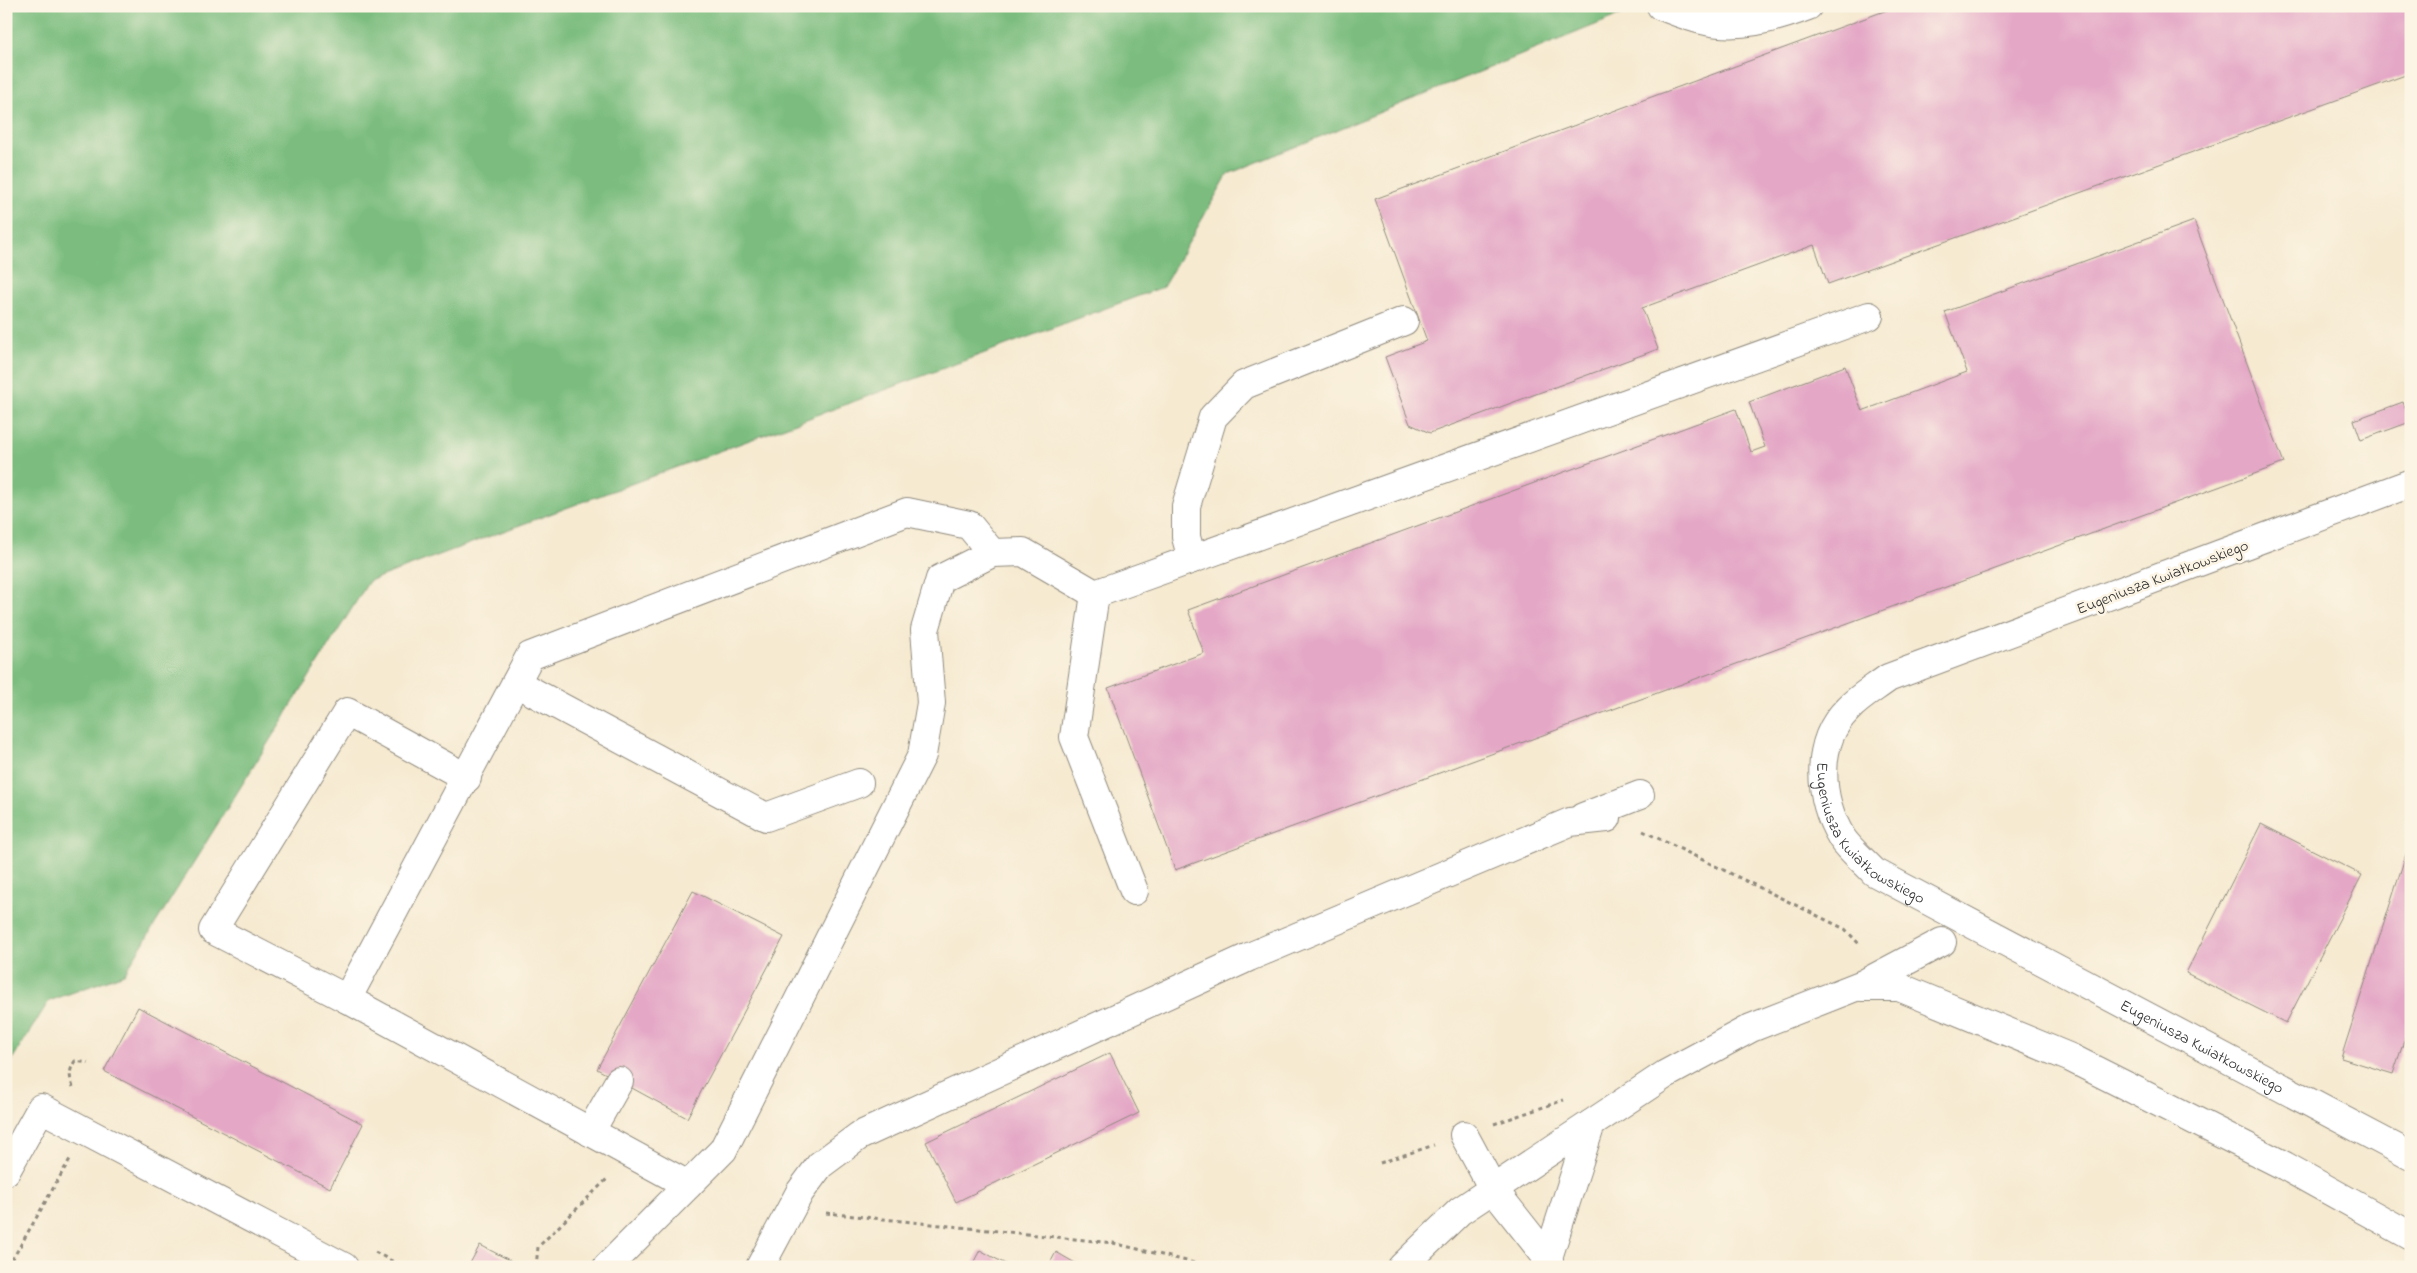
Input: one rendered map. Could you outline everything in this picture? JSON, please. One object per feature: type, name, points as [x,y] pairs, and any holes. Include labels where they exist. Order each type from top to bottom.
[{"type":"street","points":[[1661,6],[1702,21],[1734,24],[1777,18],[1808,6]]},
{"type":"street","points":[[1095,594],[1869,316]]},
{"type":"street","points":[[1192,559],[1186,537],[1186,506],[1214,417],[1244,385],[1404,321]]},
{"type":"street","name":"Eugeniusza Kwiatkowskiego","points":[[2411,482],[1888,678],[1847,709],[1833,730],[1824,754],[1823,775],[1824,797],[1843,839],[1874,872],[2411,1156]]},
{"type":"street","points":[[347,999],[467,778],[530,656],[907,512],[969,525],[992,553]]},
{"type":"street","points":[[607,1267],[723,1150],[922,755],[930,703],[925,630],[940,579],[992,553],[1023,552],[1095,594]]},
{"type":"street","points":[[1095,594],[1074,737],[1134,891]]},
{"type":"street","points":[[516,683],[766,817],[859,783]]},
{"type":"street","points":[[467,778],[347,712],[213,930],[347,999],[688,1185]]},
{"type":"street","points":[[760,1267],[800,1192],[820,1165],[859,1136],[1249,956],[1570,822],[1640,795]]},
{"type":"street","points":[[1570,822],[1607,818]]},
{"type":"street","points":[[1402,1267],[1460,1211],[1666,1074],[1751,1028],[1854,988],[1942,942]]},
{"type":"street","points":[[1854,988],[1899,987],[2070,1058],[2285,1166],[2411,1236]]},
{"type":"street","points":[[590,1132],[619,1081]]},
{"type":"street","points":[[6,1172],[41,1108],[344,1267]]},
{"type":"street","points":[[1547,1264],[1591,1124]]},
{"type":"street","points":[[1464,1134],[1493,1189],[1547,1264]]},
{"type":"path","points":[[1607,818],[1623,822],[1676,845],[1846,929],[1865,950]]},
{"type":"path","points":[[1380,1163],[1566,1099]]},
{"type":"path","points":[[8,1267],[86,1132]]},
{"type":"path","points":[[536,1267],[538,1247],[607,1179]]},
{"type":"path","points":[[791,1209],[1113,1243],[1211,1267]]},
{"type":"green space","points":[[6,6],[1642,6],[1228,174],[1163,287],[369,581],[124,974],[49,1001],[6,1069]]},
{"type":"building","points":[[1898,6],[2411,6],[2411,73],[1828,284],[1814,245],[1642,308],[1658,349],[1430,433],[1410,424],[1385,357],[1427,341],[1375,199]]},
{"type":"building","points":[[2194,221],[2284,463],[1175,870],[1108,688],[1204,653],[1188,610],[1736,409],[1751,452],[1765,447],[1749,402],[1845,366],[1862,411],[1967,372],[1945,312]]},
{"type":"building","points":[[2403,402],[2410,422],[2361,440],[2354,420]]},
{"type":"building","points":[[2261,824],[2362,875],[2286,1023],[2186,973]]},
{"type":"building","points":[[2408,848],[2411,849],[2411,1020],[2393,1074],[2341,1058]]},
{"type":"building","points":[[693,891],[784,937],[687,1118],[597,1069]]},
{"type":"building","points":[[138,1007],[363,1124],[330,1188],[104,1071]]},
{"type":"building","points":[[1110,1053],[1139,1113],[956,1202],[926,1142]]},
{"type":"building","points":[[480,1245],[523,1267],[468,1267]]},
{"type":"building","points":[[980,1250],[1011,1267],[971,1267]]},
{"type":"building","points":[[1056,1252],[1082,1267],[1048,1267]]}]
